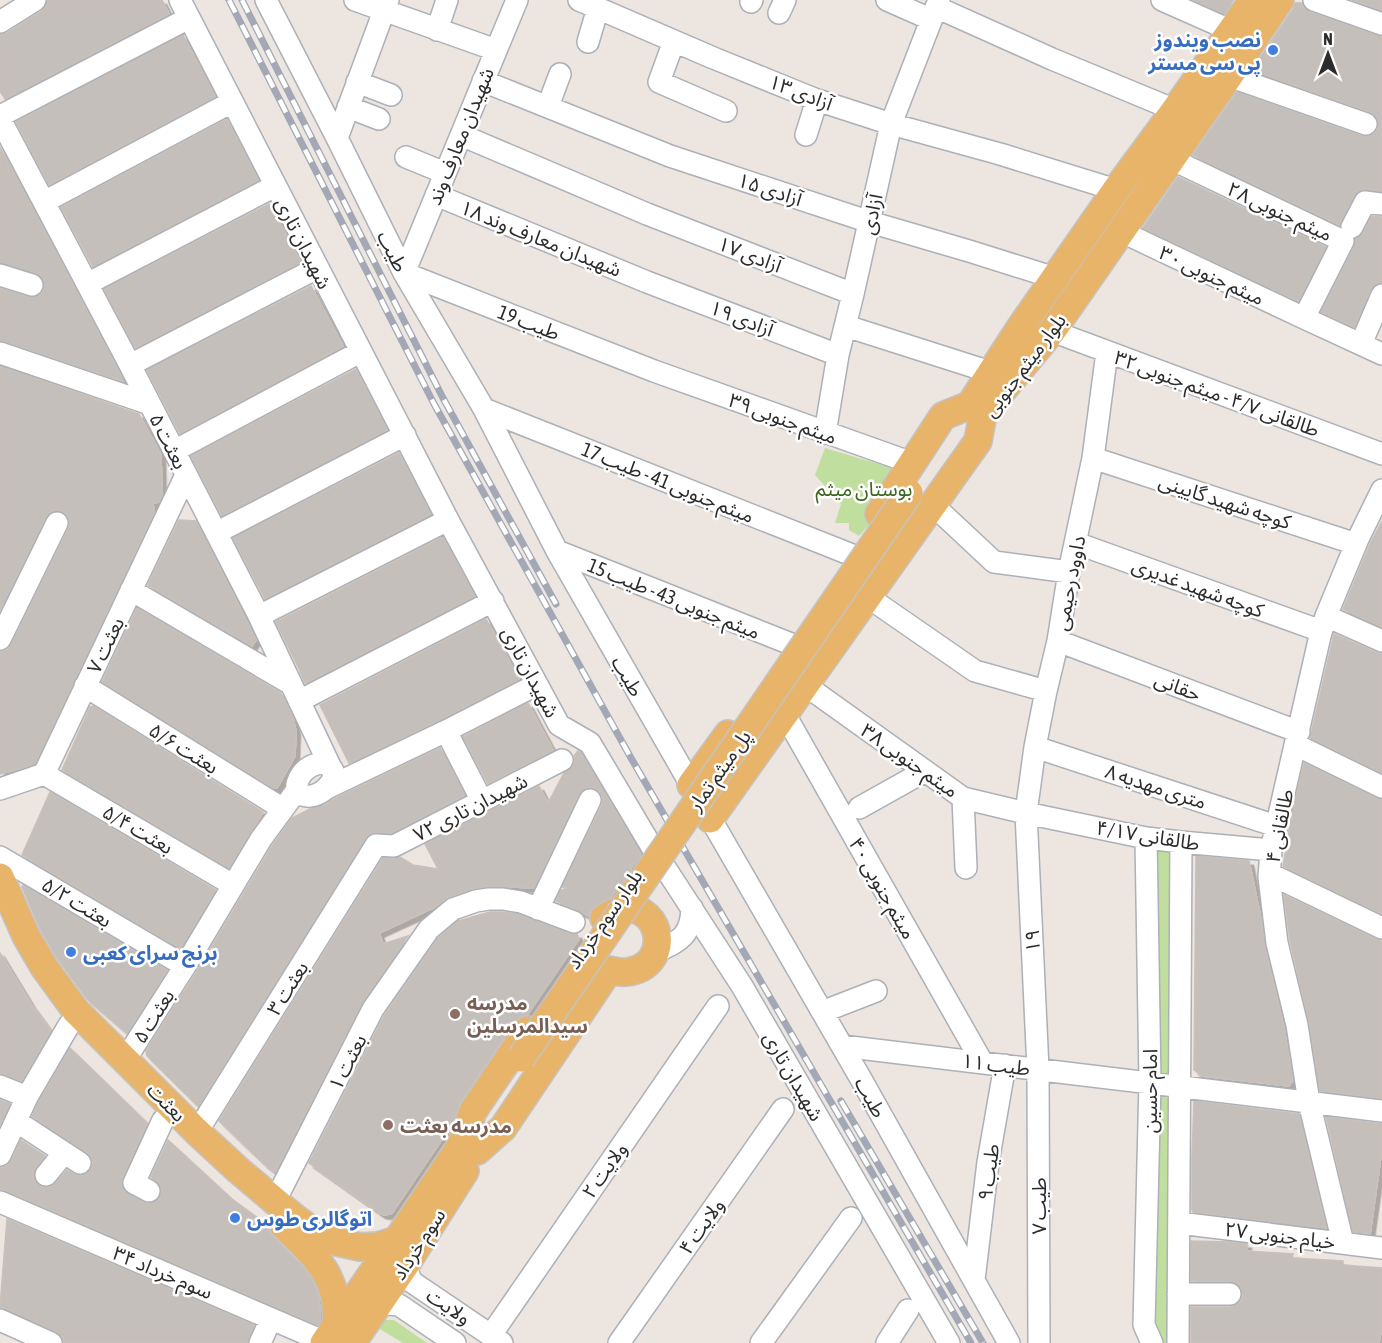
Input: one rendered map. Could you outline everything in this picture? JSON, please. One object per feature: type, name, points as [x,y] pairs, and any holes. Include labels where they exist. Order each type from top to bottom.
[{"type":"main road","name":"بلوار میثم جنوبی","points":[[976,410],[990,372],[1116,190],[1253,0]]},
{"type":"main road","name":"بلوار میثم جنوبی","points":[[690,785],[791,644],[943,416],[976,410],[1052,331],[1280,0]]},
{"type":"main road","name":"پل میثم تمار","points":[[473,1143],[921,500],[976,410]]},
{"type":"main road","points":[[710,819],[868,597],[921,500]]},
{"type":"main road","points":[[719,747],[717,757],[728,771],[738,772],[746,768]]},
{"type":"main road","name":"بلوار سوم خرداد","points":[[371,1275],[406,1261],[473,1143],[473,1111],[587,921],[653,849]]},
{"type":"main road","name":"بعثت","points":[[0,877],[26,936],[44,967],[76,1011],[237,1169],[295,1218],[319,1247],[333,1285],[338,1310],[334,1338]]},
{"type":"main road","points":[[587,921],[621,909],[635,909],[645,915],[656,929],[661,952]]},
{"type":"main road","name":"بعثت","points":[[0,922],[37,987],[69,1025],[163,1120],[224,1176],[285,1227],[319,1247],[378,1246],[406,1261]]},
{"type":"main road","name":"بلوار سوم خرداد","points":[[473,1143],[503,1128],[609,970],[625,972],[639,969],[661,952]]},
{"type":"main road","name":"سوم خرداد","points":[[334,1338],[389,1305],[406,1261]]},
{"type":"main road","name":"سوم خرداد","points":[[334,1338],[371,1275]]},
{"type":"street","points":[[0,22],[35,0]]},
{"type":"street","name":"طیب","points":[[266,0],[404,273],[484,409],[557,551],[842,1046],[1009,1343]]},
{"type":"street","points":[[355,0],[385,6],[437,30],[496,50]]},
{"type":"street","points":[[437,30],[447,0]]},
{"type":"street","name":"شهیدان معارف وند","points":[[404,273],[517,0]]},
{"type":"street","points":[[887,0],[935,9],[1175,110]]},
{"type":"street","points":[[1162,0],[1232,31]]},
{"type":"street","points":[[1314,0],[1382,24]]},
{"type":"street","points":[[588,42],[589,4]]},
{"type":"street","name":"آزادی ۱۳","points":[[589,4],[817,100],[1116,190]]},
{"type":"street","points":[[337,138],[385,6]]},
{"type":"street","points":[[0,118],[93,67],[184,9]]},
{"type":"street","name":"شهیدان تاری","points":[[184,9],[360,352],[536,685],[559,725],[590,743],[653,849],[771,1037],[949,1343]]},
{"type":"street","name":"آزادی","points":[[825,433],[838,355],[854,294],[891,124],[935,9]]},
{"type":"street","points":[[674,41],[659,82],[726,111]]},
{"type":"street","points":[[548,106],[560,74]]},
{"type":"street","points":[[1229,76],[1366,124]]},
{"type":"street","name":"آزادی ۱۵","points":[[483,81],[670,156],[870,222],[969,250],[1055,278]]},
{"type":"street","points":[[357,82],[391,95]]},
{"type":"street","points":[[806,135],[817,100]]},
{"type":"street","points":[[44,202],[232,102]]},
{"type":"street","points":[[348,107],[379,119]]},
{"type":"street","name":"بعثت ۵","points":[[0,118],[259,616],[330,766]]},
{"type":"street","name":"آزادی ۱۷","points":[[461,135],[647,214],[854,294]]},
{"type":"street","points":[[406,157],[445,173]]},
{"type":"street","name":"میثم جنوبی ۲۸","points":[[1171,159],[1343,241],[1304,318]]},
{"type":"street","points":[[87,284],[275,186]]},
{"type":"street","name":"شهیدان معارف وند ۱۸","points":[[436,195],[646,282]]},
{"type":"street","points":[[1352,227],[1365,202],[1382,204]]},
{"type":"street","name":"میثم جنوبی ۳۰","points":[[1120,231],[1382,354]]},
{"type":"street","points":[[130,365],[317,268]]},
{"type":"street","name":"طیب 19","points":[[404,273],[654,371]]},
{"type":"street","points":[[0,275],[32,285]]},
{"type":"street","name":"آزادی ۱۹","points":[[646,282],[838,355]]},
{"type":"street","points":[[1361,344],[1382,295]]},
{"type":"street","points":[[846,326],[990,372]]},
{"type":"street","name":"طالقانی ۴/۷ - میثم جنوبی ۳۲","points":[[1052,331],[1382,454]]},
{"type":"street","points":[[174,451],[360,352]]},
{"type":"street","name":"داوود رحیمی","points":[[1026,813],[1035,747],[1093,458],[1107,352]]},
{"type":"street","points":[[0,353],[150,404]]},
{"type":"street","name":"میثم جنوبی ۳۹","points":[[654,371],[912,463]]},
{"type":"street","name":"میثم جنوبی 41 - طیب 17","points":[[484,409],[852,555]]},
{"type":"street","points":[[216,533],[405,435]]},
{"type":"street","name":"کوچه شهید گایینی","points":[[1093,458],[1356,544]]},
{"type":"street","name":"بعثت ۷","points":[[44,774],[186,475]]},
{"type":"street","name":"طالقانی ۴","points":[[1343,1243],[1309,1102],[1297,1025],[1277,943],[1270,874],[1271,850],[1324,623],[1356,544],[1381,495]]},
{"type":"street","points":[[921,500],[994,562],[1069,572]]},
{"type":"street","points":[[259,616],[448,520]]},
{"type":"street","points":[[0,639],[57,523]]},
{"type":"street","name":"کوچه شهید غدیری","points":[[1076,543],[1382,641]]},
{"type":"street","name":"میثم جنوبی 43 - طیب 15","points":[[557,551],[791,644]]},
{"type":"street","points":[[131,590],[295,692],[397,650],[493,601]]},
{"type":"street","points":[[868,597],[975,671],[1046,691]]},
{"type":"street","name":"حقانی","points":[[1058,641],[1297,738],[1382,787]]},
{"type":"street","points":[[325,789],[536,685]]},
{"type":"street","name":"میثم جنوبی ۳۸","points":[[805,685],[963,798],[1026,813]]},
{"type":"street","name":"بعثت ۵/۶","points":[[85,686],[283,809]]},
{"type":"street","name":"میثم جنوبی ۴۰","points":[[784,713],[982,1062]]},
{"type":"street","points":[[446,731],[482,801]]},
{"type":"street","name":"۸ متری مهدیه","points":[[1035,747],[1276,826]]},
{"type":"street","name":"شهیدان تاری ۷۲","points":[[376,845],[394,846],[562,760]]},
{"type":"street","points":[[318,764],[330,766],[333,770],[333,777],[325,789],[318,794],[307,796],[300,794],[297,790],[298,778],[305,770],[318,764]]},
{"type":"street","points":[[859,808],[925,771]]},
{"type":"street","points":[[0,789],[44,774]]},
{"type":"street","name":"بعثت ۵/۴","points":[[44,774],[233,885]]},
{"type":"street","name":"بعثت ۵","points":[[125,1060],[185,966],[261,839],[297,790]]},
{"type":"street","points":[[963,798],[966,868]]},
{"type":"street","points":[[538,909],[590,800]]},
{"type":"street","name":"طالقانی ۴/۱۷","points":[[1026,813],[1146,838],[1271,850]]},
{"type":"street","name":"۱۹","points":[[1026,813],[1038,1069]]},
{"type":"street","name":"امام حسین","points":[[1146,838],[1150,1082],[1144,1325],[1152,1343]]},
{"type":"street","name":"امام حسین","points":[[1178,1343],[1181,842]]},
{"type":"street","name":"بعثت ۳","points":[[197,1131],[376,845]]},
{"type":"street","name":"بعثت ۵/۲","points":[[0,856],[185,966]]},
{"type":"street","points":[[1270,874],[1382,928]]},
{"type":"street","name":"بعثت ۱","points":[[275,1201],[373,1009],[429,929],[453,909],[476,901],[503,899],[587,921]]},
{"type":"street","points":[[661,952],[687,932],[692,909]]},
{"type":"street","points":[[661,952],[688,941],[719,951]]},
{"type":"street","points":[[822,1012],[876,990]]},
{"type":"street","name":"ولایت ۲","points":[[497,1339],[718,1006]]},
{"type":"street","points":[[0,1155],[27,1097],[69,1025]]},
{"type":"street","name":"طیب ۱۱","points":[[842,1046],[1382,1111]]},
{"type":"street","name":"طیب ۹","points":[[974,1280],[988,1161],[1005,1065]]},
{"type":"street","name":"طیب ۷","points":[[1038,1069],[1039,1343]]},
{"type":"street","points":[[0,1086],[27,1097]]},
{"type":"street","name":"ولایت ۴","points":[[620,1343],[783,1109]]},
{"type":"street","points":[[149,1191],[134,1183],[163,1120]]},
{"type":"street","points":[[16,1121],[72,1158],[46,1175]]},
{"type":"street","name":"سوم خرداد ۳۴","points":[[1,1210],[271,1319],[334,1338]]},
{"type":"street","points":[[761,1343],[851,1218]]},
{"type":"street","name":"خیام جنوبی ۲۷","points":[[1179,1223],[1382,1248]]},
{"type":"street","name":"ولایت","points":[[406,1261],[497,1339]]},
{"type":"street","points":[[1178,1294],[1230,1294]]},
{"type":"street","name":"ولایت","points":[[389,1305],[455,1343]]},
{"type":"street","points":[[887,1343],[908,1310]]},
{"type":"street","points":[[260,1343],[271,1319]]},
{"type":"street","points":[[0,1320],[51,1343]]},
{"type":"green space","name":"بوستان میثم","points":[[825,448],[899,470],[882,510],[859,536],[849,530],[849,523],[835,523],[841,504],[815,475]]},
{"type":"green space","points":[[1156,851],[1171,851],[1171,1073],[1157,1073]]},
{"type":"green space","points":[[1153,1095],[1171,1096],[1169,1343],[1163,1343],[1150,1322]]},
{"type":"green space","points":[[384,1320],[394,1320],[427,1343],[403,1343],[378,1328]]},
{"type":"building","points":[[48,0],[162,0],[169,14],[5,99],[0,91],[0,35],[42,11]]},
{"type":"building","points":[[1193,0],[1233,0],[1224,14]]},
{"type":"building","points":[[1352,0],[1382,0],[1382,10]]},
{"type":"building","points":[[1295,3],[1302,3],[1310,12],[1382,36],[1382,191],[1366,189],[1358,191],[1340,225],[1193,155],[1237,92],[1362,136],[1374,134],[1378,129],[1378,121],[1370,112],[1252,70]]},
{"type":"building","points":[[183,35],[215,97],[49,185],[16,122]]},
{"type":"building","points":[[227,119],[259,180],[93,267],[61,207]]},
{"type":"building","points":[[0,147],[123,381],[0,341],[0,288],[34,297],[41,294],[44,283],[42,277],[36,273],[0,263]]},
{"type":"building","points":[[1178,177],[1326,247],[1298,301],[1143,228]]},
{"type":"building","points":[[269,204],[301,262],[135,348],[104,289]]},
{"type":"building","points":[[1372,216],[1382,217],[1382,282],[1371,289],[1354,327],[1321,312],[1354,247],[1355,239],[1363,233]]},
{"type":"building","points":[[311,286],[343,346],[180,434],[147,370]]},
{"type":"building","points":[[0,366],[139,414],[161,455],[162,496],[159,502],[153,503],[154,512],[35,764],[0,774],[0,652],[7,650],[11,645],[70,523],[67,515],[62,511],[56,510],[49,513],[0,610]]},
{"type":"building","points":[[356,369],[387,430],[222,516],[191,456]]},
{"type":"building","points":[[399,453],[431,514],[265,599],[233,538]]},
{"type":"building","points":[[179,520],[196,521],[256,640],[252,646],[148,585]]},
{"type":"building","points":[[1382,521],[1382,627],[1343,609]]},
{"type":"building","points":[[443,537],[475,596],[305,683],[276,622]]},
{"type":"building","points":[[137,608],[281,693],[293,718],[296,731],[295,756],[277,788],[273,788],[102,682]]},
{"type":"building","points":[[486,619],[519,679],[349,763],[320,705]]},
{"type":"building","points":[[1334,634],[1382,654],[1382,773],[1310,738]]},
{"type":"building","points":[[528,703],[553,750],[488,784],[463,737]]},
{"type":"building","points":[[93,706],[263,812],[229,868],[62,770],[90,707]]},
{"type":"building","points":[[440,748],[465,795],[391,833],[371,833],[366,838],[198,1106],[147,1056],[146,1051],[272,846],[292,818],[325,805]]},
{"type":"building","points":[[578,751],[581,752],[641,855],[611,897],[596,905],[589,916],[556,901],[561,890],[568,888],[562,887],[602,805],[603,798],[600,792],[588,787],[578,795],[534,888],[489,886],[472,889],[448,897],[435,907],[379,933],[383,944],[408,936],[362,1003],[275,1172],[264,1164],[219,1121],[383,858],[400,857],[413,865],[438,869],[425,844],[539,786],[548,803],[564,773],[573,766],[574,756]]},
{"type":"building","points":[[1304,763],[1382,800],[1382,914],[1283,866]]},
{"type":"building","points":[[50,792],[216,890],[181,949],[22,855]]},
{"type":"building","points":[[1196,856],[1249,861],[1284,1028],[1293,1080],[1289,1086],[1202,1076],[1194,1070]]},
{"type":"building","points":[[23,885],[167,970],[127,1033],[87,999],[57,958],[40,929]]},
{"type":"building","points":[[1284,895],[1382,941],[1382,1098],[1320,1091],[1309,1022],[1290,941]]},
{"type":"building","points":[[490,912],[518,914],[570,934],[577,934],[579,939],[527,1015],[515,1021],[460,1102],[451,1126],[392,1213],[381,1214],[309,1163],[384,1016],[438,938],[458,921]]},
{"type":"building","points":[[0,953],[31,1004],[51,1031],[22,1081],[0,1074]]},
{"type":"building","points":[[70,1048],[147,1123],[122,1178],[121,1184],[124,1190],[149,1204],[160,1197],[162,1191],[160,1185],[151,1177],[168,1140],[232,1199],[269,1226],[273,1237],[304,1268],[319,1298],[320,1320],[317,1325],[0,1189],[0,1168],[7,1166],[11,1161],[21,1140],[45,1156],[33,1174],[34,1180],[43,1187],[50,1187],[67,1170],[80,1176],[91,1169],[93,1163],[87,1153],[32,1116]]},
{"type":"building","points":[[0,1100],[10,1104],[0,1125]]},
{"type":"building","points":[[1194,1101],[1299,1114],[1326,1228],[1193,1212]]},
{"type":"building","points":[[1326,1117],[1382,1124],[1382,1149],[1370,1234],[1353,1232]]},
{"type":"building","points":[[7,1219],[254,1325],[247,1343],[64,1343],[62,1336],[56,1331],[0,1307]]},
{"type":"building","points":[[1191,1241],[1247,1244],[1247,1251],[1293,1254],[1292,1258],[1343,1261],[1343,1265],[1382,1268],[1382,1325],[1379,1343],[1191,1343],[1191,1307],[1231,1307],[1241,1301],[1243,1295],[1241,1287],[1231,1281],[1191,1281]]},
{"type":"railway","points":[[229,0],[433,402],[631,758],[971,1343]]},
{"type":"railway","points":[[242,0],[443,398],[556,604]]},
{"type":"railway","points":[[841,1101],[983,1343]]},
{"type":"place","name":"نصب ویندوز پی سی مستر","points":[[1273,50]]},
{"type":"place","name":"برنج سرای کعبی","points":[[71,952]]},
{"type":"place","name":"مدرسه سیدالمرسلین","points":[[455,1014]]},
{"type":"place","name":"مدرسه بعثت","points":[[388,1125]]},
{"type":"place","name":"اتوگالری طوس","points":[[235,1218]]}]
